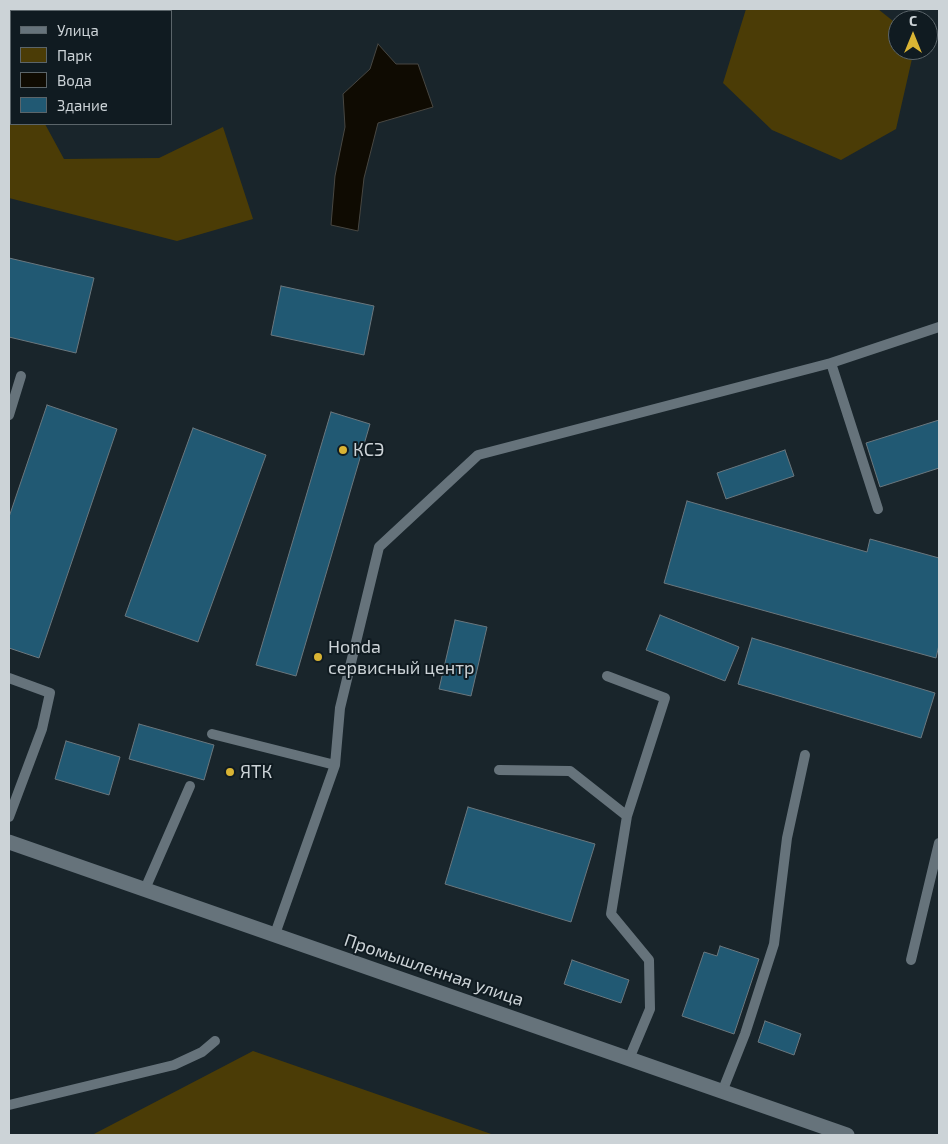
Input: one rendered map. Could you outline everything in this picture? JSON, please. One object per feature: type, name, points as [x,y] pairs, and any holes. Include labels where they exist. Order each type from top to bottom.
[{"type":"street","name":"Промышленная улица","points":[[9,842],[847,1135]]},
{"type":"lane","points":[[275,934],[335,765],[340,708],[379,547],[478,455],[831,363],[939,327]]},
{"type":"lane","points":[[831,363],[878,509]]},
{"type":"lane","points":[[9,415],[21,376]]},
{"type":"lane","points":[[607,676],[665,698],[627,816],[611,914],[649,960],[650,1009],[630,1059]]},
{"type":"lane","points":[[9,678],[50,693],[42,729],[9,817]]},
{"type":"lane","points":[[212,734],[335,765]]},
{"type":"lane","points":[[722,1092],[745,1034],[774,944],[786,838],[805,755]]},
{"type":"lane","points":[[499,770],[570,771],[627,816]]},
{"type":"lane","points":[[146,889],[190,786]]},
{"type":"lane","points":[[911,960],[939,842]]},
{"type":"lane","points":[[9,1105],[174,1065],[202,1052],[215,1041]]},
{"type":"green space","points":[[9,9],[116,9],[10,10],[10,125],[46,125],[64,159],[159,158],[223,127],[253,219],[177,241],[9,198]]},
{"type":"green space","points":[[746,9],[878,9],[888,17],[888,60],[912,60],[896,129],[841,160],[772,130],[723,83]]},
{"type":"green space","points":[[253,1051],[494,1135],[92,1135]]},
{"type":"water","points":[[378,44],[396,64],[418,64],[433,107],[378,123],[364,178],[358,231],[331,225],[335,176],[345,127],[343,94],[370,69]]},
{"type":"building","points":[[9,258],[94,278],[76,353],[9,337]]},
{"type":"building","points":[[281,286],[374,306],[364,355],[271,335]]},
{"type":"building","points":[[47,405],[117,429],[39,658],[9,648],[9,517]]},
{"type":"building","points":[[331,412],[370,424],[296,676],[256,665]]},
{"type":"building","points":[[939,420],[939,468],[880,487],[866,443]]},
{"type":"building","points":[[193,428],[266,455],[198,642],[125,616]]},
{"type":"building","points":[[785,450],[794,476],[726,499],[717,473]]},
{"type":"building","points":[[687,501],[867,552],[870,539],[939,558],[939,645],[936,658],[664,583]]},
{"type":"building","points":[[660,615],[739,647],[725,681],[646,650]]},
{"type":"building","points":[[455,620],[487,627],[471,696],[439,689]]},
{"type":"building","points":[[752,638],[935,693],[921,738],[738,684]]},
{"type":"building","points":[[139,724],[214,745],[204,780],[129,759]]},
{"type":"building","points":[[66,741],[120,757],[109,795],[55,779]]},
{"type":"building","points":[[468,807],[595,844],[571,922],[445,884]]},
{"type":"building","points":[[720,946],[759,959],[734,1034],[682,1016],[704,952],[717,956]]},
{"type":"building","points":[[572,960],[629,980],[621,1003],[564,984]]},
{"type":"building","points":[[765,1021],[801,1034],[794,1055],[758,1042]]},
{"type":"place","name":"КСЭ","points":[[343,450]]},
{"type":"place","name":"Honda сервисный центр","points":[[318,657]]},
{"type":"place","name":"ЯТК","points":[[230,772]]}]
